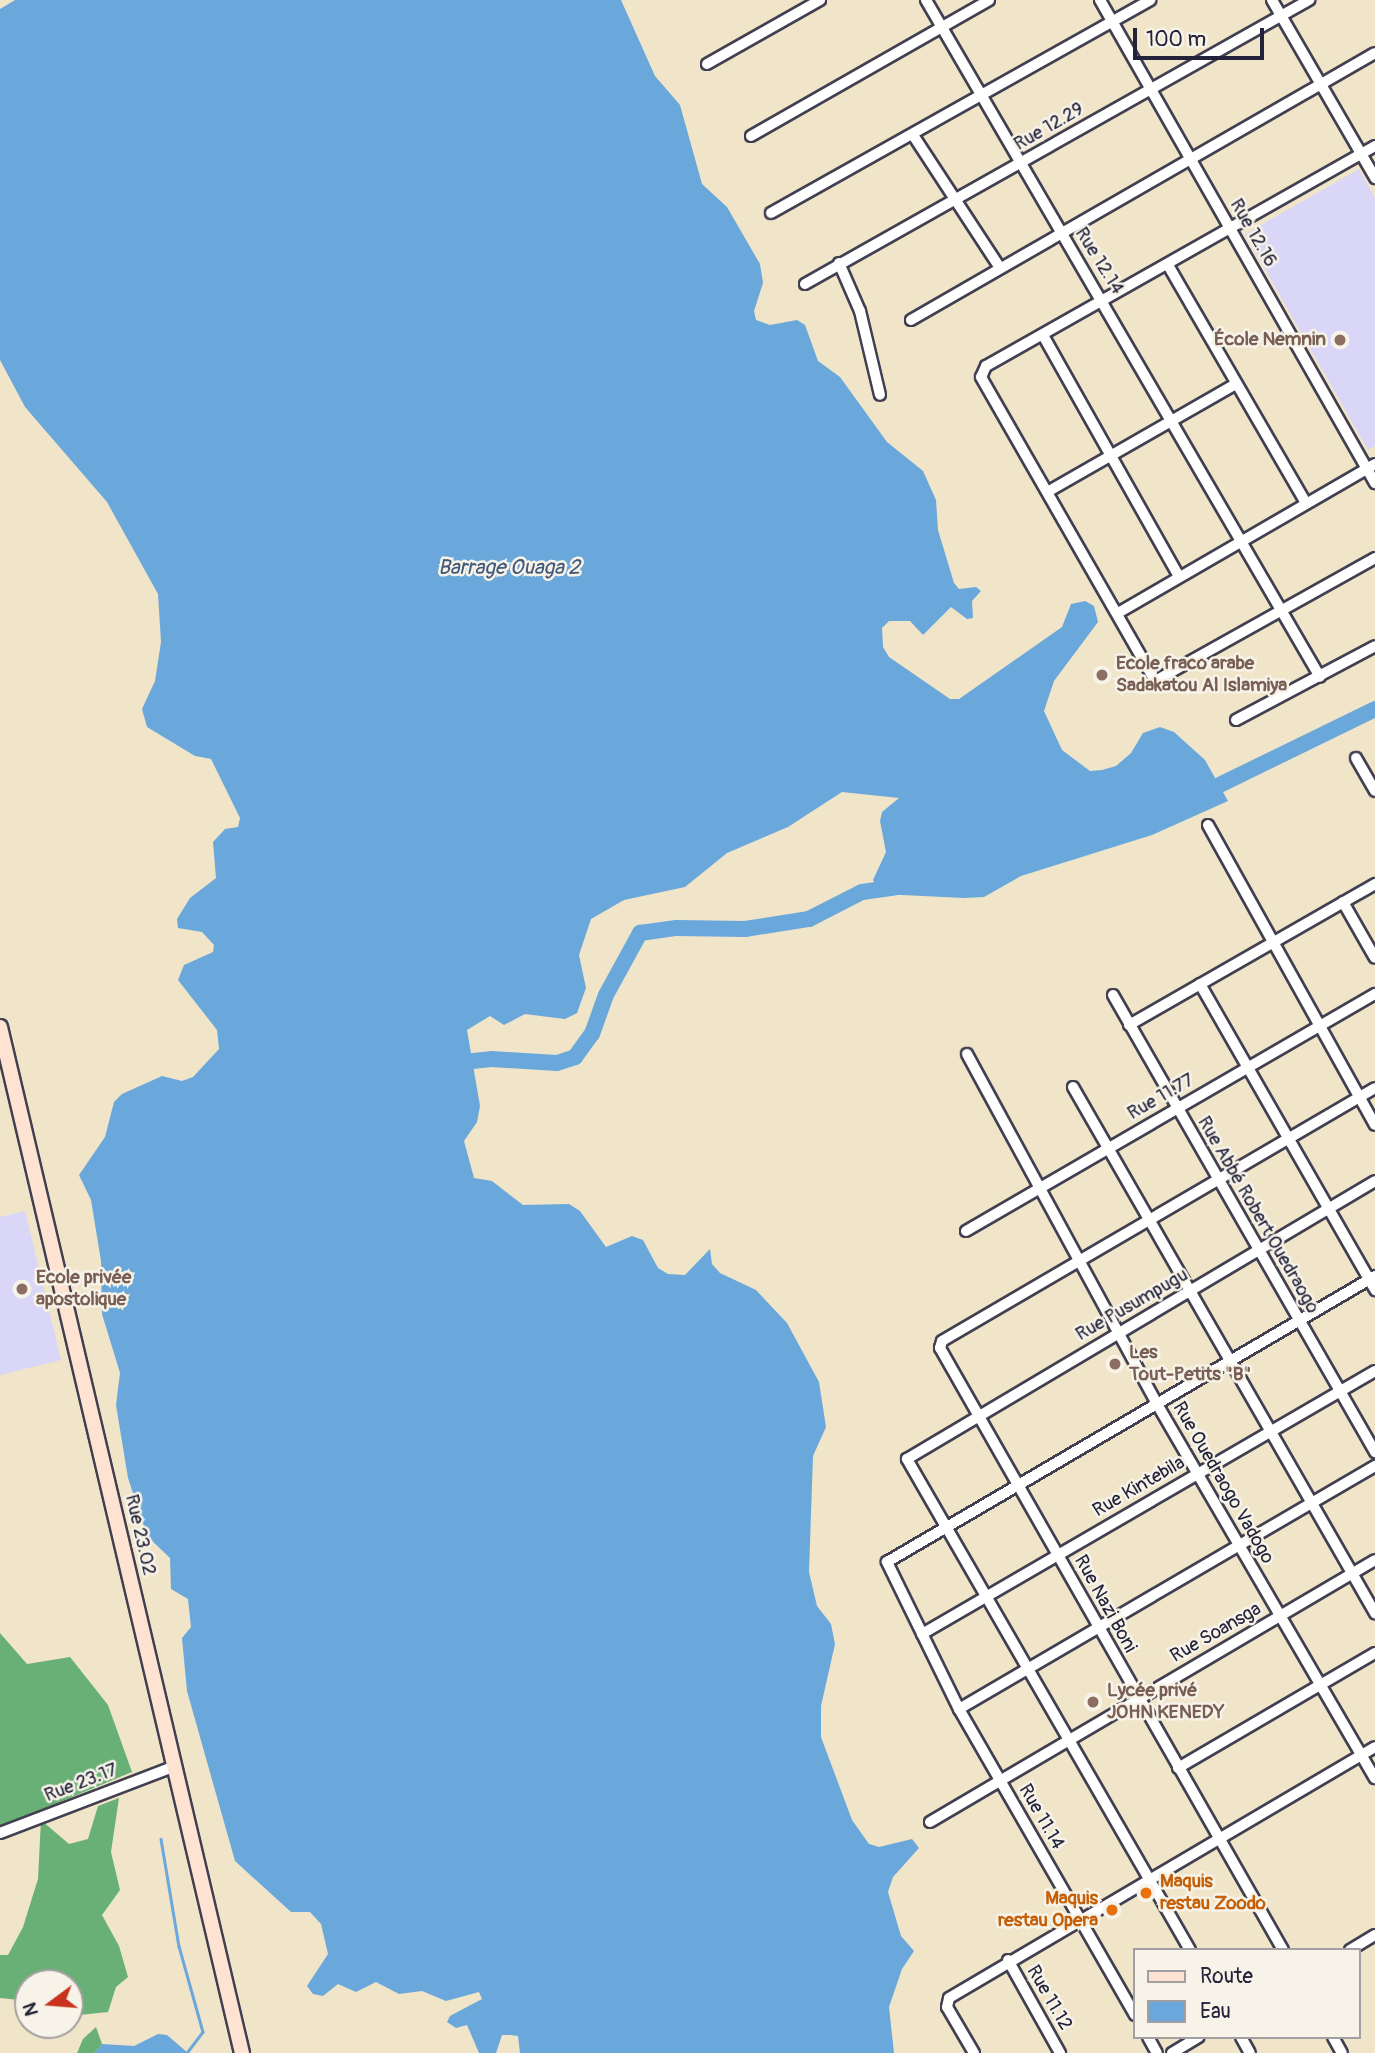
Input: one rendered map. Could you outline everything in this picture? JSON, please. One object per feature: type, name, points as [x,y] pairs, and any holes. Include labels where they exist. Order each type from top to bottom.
[{"type":"street","points":[[707,64],[820,0]]},
{"type":"street","name":"Rue 12.14","points":[[926,0],[1060,232],[1174,421],[1320,677]]},
{"type":"street","points":[[751,136],[989,0]]},
{"type":"street","name":"Rue 12.16","points":[[1100,0],[1149,89],[1371,466],[1375,483]]},
{"type":"street","points":[[771,213],[982,97],[1150,0]]},
{"type":"street","points":[[1272,0],[1375,178]]},
{"type":"street","name":"Rue 12.29","points":[[806,284],[839,262],[954,201],[1309,0]]},
{"type":"street","points":[[911,320],[1375,53]]},
{"type":"street","points":[[913,135],[1000,268]]},
{"type":"street","points":[[1375,146],[1044,337],[986,366],[981,377],[1157,682],[1375,558]]},
{"type":"street","points":[[839,262],[860,312],[880,396]]},
{"type":"street","points":[[1168,265],[1306,503]]},
{"type":"street","points":[[1044,337],[1178,575]]},
{"type":"street","points":[[1049,491],[1236,384]]},
{"type":"street","points":[[1118,613],[1178,575],[1371,466]]},
{"type":"street","points":[[1236,720],[1375,646]]},
{"type":"street","points":[[1356,758],[1375,791]]},
{"type":"street","points":[[1208,825],[1270,942],[1375,1125]]},
{"type":"street","points":[[1129,1025],[1375,884]]},
{"type":"street","points":[[1343,902],[1375,958]]},
{"type":"street","points":[[1189,1948],[946,1527],[1299,1320],[1373,1282],[1200,984]]},
{"type":"street","name":"Rue Abbé Robert Ouedraogo","points":[[1113,995],[1375,1451]]},
{"type":"street","name":"Rue 11.77","points":[[966,1231],[1375,995]]},
{"type":"street","name":"Rue 23.02","points":[[0,1027],[6,1076],[175,1766],[242,2053]]},
{"type":"street","name":"Rue Ouedraogo Vadogo","points":[[967,1055],[1037,1189],[1157,1404],[1375,1778]]},
{"type":"street","points":[[1073,1087],[1106,1150],[1375,1614]]},
{"type":"street","points":[[1078,1262],[1375,1088]]},
{"type":"street","name":"Rue Pusumpugu","points":[[946,1527],[907,1459],[1375,1181]]},
{"type":"street","name":"Rue Nazi Boni","points":[[1078,1262],[942,1340],[940,1348],[1282,1948]]},
{"type":"street","name":"Rue Kintebila","points":[[922,1634],[1375,1371]]},
{"type":"street","points":[[959,1709],[1375,1466]]},
{"type":"street","name":"Rue 11.14","points":[[946,1527],[887,1564],[959,1709],[1134,2013]]},
{"type":"street","name":"Rue Soansga","points":[[930,1822],[1375,1560]]},
{"type":"street","points":[[1178,1768],[1375,1653]]},
{"type":"street","points":[[974,2053],[947,2001],[1078,1918],[1375,1747]]},
{"type":"street","name":"Rue 23.17","points":[[0,1833],[175,1766]]},
{"type":"street","points":[[1353,1948],[1375,1935]]},
{"type":"street","name":"Rue 11.12","points":[[1008,1961],[1060,2053]]},
{"type":"street","points":[[1172,2053],[1196,2039]]},
{"type":"shaded area","name":"École Nemnin","points":[[1359,169],[1375,198],[1375,446],[1368,450],[1245,234]]},
{"type":"shaded area","name":"Ecole privée apostolique","points":[[25,1211],[61,1360],[0,1375],[0,1217]]},
{"type":"green space","points":[[0,1633],[27,1664],[70,1657],[108,1705],[132,1772],[0,1827]]},
{"type":"green space","points":[[119,1798],[111,1852],[120,1890],[102,1915],[119,1946],[128,1977],[116,1987],[108,2012],[84,2015],[84,1969],[14,1969],[14,2000],[0,1998],[0,1955],[8,1955],[23,1927],[38,1879],[41,1820],[69,1844],[88,1839],[98,1806]]},
{"type":"green space","points":[[96,2027],[102,2044],[95,2053],[77,2053],[84,2038]]},
{"type":"water","name":"Barrage Ouaga 2","points":[[15,0],[621,0],[655,76],[680,105],[702,184],[727,207],[760,264],[763,283],[754,311],[756,320],[770,325],[797,320],[805,325],[818,361],[840,377],[887,442],[923,471],[936,500],[938,530],[954,583],[959,589],[976,587],[981,591],[972,601],[973,618],[967,619],[951,607],[923,635],[910,621],[889,621],[882,628],[883,647],[889,657],[950,699],[959,699],[1062,627],[1071,604],[1085,601],[1094,606],[1098,622],[1054,681],[1044,711],[1062,750],[1090,771],[1102,770],[1116,766],[1131,753],[1143,733],[1160,727],[1174,732],[1205,760],[1228,801],[1152,835],[1021,876],[984,897],[964,898],[881,894],[873,880],[886,852],[880,821],[882,812],[899,798],[842,792],[788,827],[727,853],[685,887],[624,900],[591,919],[579,955],[586,988],[577,1013],[565,1019],[525,1014],[504,1025],[490,1016],[467,1030],[480,1106],[477,1122],[464,1141],[474,1178],[492,1181],[523,1205],[569,1204],[580,1211],[606,1247],[632,1236],[643,1240],[658,1268],[668,1274],[685,1275],[710,1249],[712,1264],[720,1273],[756,1290],[787,1323],[819,1382],[826,1427],[813,1456],[809,1572],[817,1606],[831,1624],[835,1644],[821,1706],[821,1737],[852,1820],[869,1844],[879,1847],[912,1839],[919,1848],[893,1877],[888,1892],[901,1936],[914,1951],[902,1969],[889,2007],[894,2053],[520,2053],[518,2036],[502,2035],[496,2053],[479,2053],[467,2025],[456,2028],[447,2022],[450,2016],[482,1999],[479,1992],[446,2001],[422,1991],[399,1994],[376,1982],[356,1992],[338,1984],[323,1996],[313,1994],[307,1986],[328,1954],[321,1924],[310,1912],[291,1912],[235,1861],[187,1691],[182,1638],[191,1627],[188,1599],[171,1589],[170,1558],[147,1536],[128,1478],[116,1405],[120,1373],[102,1314],[101,1261],[91,1200],[79,1175],[105,1137],[114,1102],[122,1094],[162,1076],[182,1081],[193,1077],[219,1049],[217,1030],[178,980],[184,965],[213,952],[214,945],[202,932],[178,928],[177,919],[190,898],[216,878],[213,842],[225,829],[238,827],[240,818],[211,759],[195,756],[147,727],[142,709],[155,681],[161,642],[158,594],[107,502],[25,407],[0,360],[0,9]]},
{"type":"water","points":[[158,2034],[167,2035],[188,2053],[95,2053],[102,2044],[134,2046]]},
{"type":"waterway","points":[[1201,794],[1375,709]]},
{"type":"waterway","points":[[454,1063],[491,1059],[557,1063],[575,1057],[592,1034],[606,995],[640,933],[677,928],[745,929],[809,919],[862,892],[896,887]]},
{"type":"waterway","points":[[161,1839],[179,1946],[203,2032],[187,2053]]},
{"type":"place","name":"École Nemnin","points":[[1340,340]]},
{"type":"place","name":"Ecole fraco arabe Sadakatou Al Islamiya","points":[[1102,675]]},
{"type":"place","name":"Ecole privée apostolique","points":[[22,1289]]},
{"type":"place","name":"Les Tout-Petits \"B\"","points":[[1115,1364]]},
{"type":"place","name":"Lycée privé JOHN KENEDY","points":[[1093,1702]]},
{"type":"place","name":"Maquis restau Zoodo","points":[[1146,1893]]},
{"type":"place","name":"Maquis restau Opera","points":[[1112,1910]]}]
